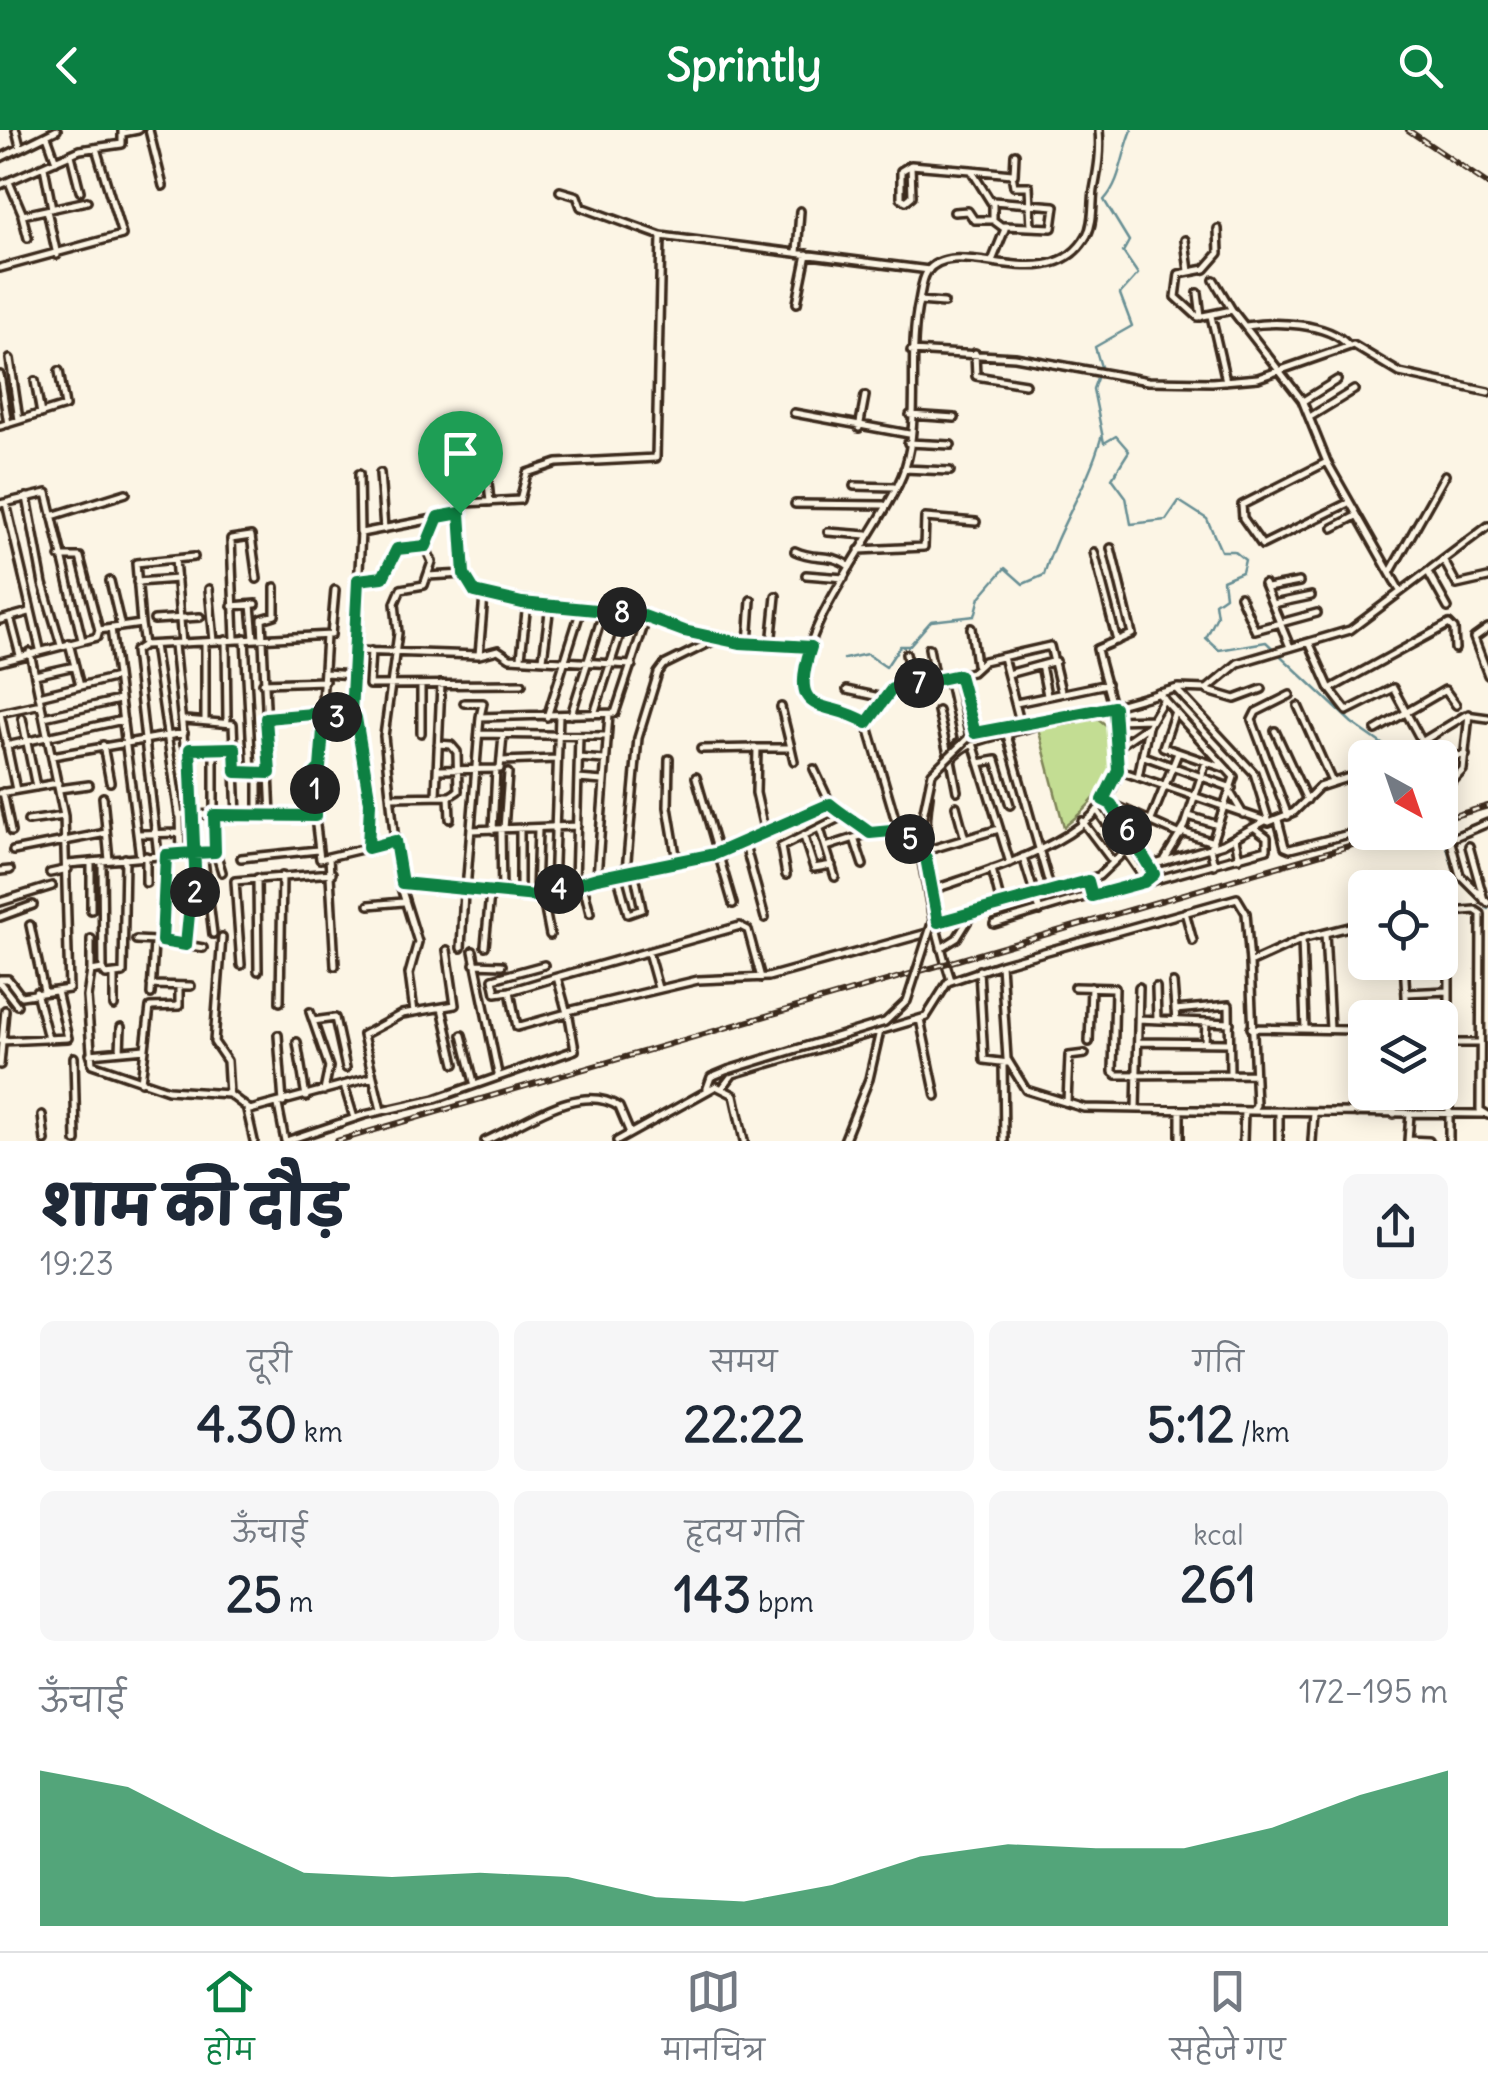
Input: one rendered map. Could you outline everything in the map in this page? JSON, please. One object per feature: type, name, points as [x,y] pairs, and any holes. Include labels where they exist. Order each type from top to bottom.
[{"type":"street","points":[[0,158],[20,150],[16,130]]},
{"type":"street","points":[[20,146],[57,130]]},
{"type":"street","points":[[0,185],[71,155],[122,144],[122,132],[138,130]]},
{"type":"street","points":[[149,130],[163,186]]},
{"type":"street","points":[[560,192],[577,196],[581,207],[661,236],[929,270],[942,263],[992,260],[1042,266],[1058,262],[1080,244],[1089,230],[1100,170],[1099,130]]},
{"type":"street","points":[[46,136],[56,161]]},
{"type":"street","points":[[0,268],[57,256],[123,233],[96,148]]},
{"type":"street","points":[[1014,154],[1014,186],[1029,186],[1031,227]]},
{"type":"street","points":[[71,155],[80,191]]},
{"type":"street","points":[[911,165],[912,196],[904,200],[901,171],[911,165],[1014,175]]},
{"type":"street","points":[[44,167],[57,256]]},
{"type":"street","points":[[971,170],[991,202],[993,220]]},
{"type":"street","points":[[9,182],[28,238]]},
{"type":"street","points":[[22,215],[87,201]]},
{"type":"street","points":[[954,212],[970,211],[974,220],[993,220],[1004,226],[1052,228],[1057,219],[1053,204],[991,202]]},
{"type":"street","points":[[797,253],[800,211]]},
{"type":"street","points":[[992,260],[1004,226]]},
{"type":"street","points":[[1218,229],[1219,253],[1205,269],[1179,274],[1176,297],[1201,317],[1232,310]]},
{"type":"street","points":[[469,503],[520,500],[527,473],[546,466],[657,457],[661,236]]},
{"type":"street","points":[[1185,240],[1189,271]]},
{"type":"street","points":[[798,303],[807,254]]},
{"type":"street","points":[[0,258],[10,266]]},
{"type":"street","points":[[867,723],[826,711],[808,698],[804,686],[811,647],[904,469],[911,352],[919,301],[929,270]]},
{"type":"street","points":[[1214,280],[1232,310],[1303,402],[1348,503],[1400,589]]},
{"type":"street","points":[[1198,293],[1201,317]]},
{"type":"street","points":[[919,301],[944,303]]},
{"type":"street","points":[[1210,316],[1226,381]]},
{"type":"street","points":[[1244,326],[1273,322],[1338,337],[1400,373],[1488,392]]},
{"type":"street","points":[[911,352],[1015,357],[1086,373],[1156,381],[1226,381],[1278,370],[1348,344]]},
{"type":"street","points":[[975,354],[976,376],[1026,384]]},
{"type":"street","points":[[10,358],[19,420]]},
{"type":"street","points":[[0,426],[65,405],[60,372]]},
{"type":"street","points":[[0,375],[8,424]]},
{"type":"street","points":[[1303,402],[1336,380]]},
{"type":"street","points":[[35,381],[41,414]]},
{"type":"street","points":[[1310,416],[1354,390]]},
{"type":"street","points":[[860,428],[865,396]]},
{"type":"street","points":[[794,413],[909,434]]},
{"type":"street","points":[[910,415],[955,418]]},
{"type":"street","points":[[908,443],[952,445]]},
{"type":"street","points":[[360,534],[460,513],[469,503],[468,462]]},
{"type":"street","points":[[1327,462],[1242,506],[1243,518],[1262,546],[1348,503]]},
{"type":"street","points":[[904,469],[950,472]]},
{"type":"street","points":[[380,473],[384,528]]},
{"type":"street","points":[[487,473],[490,502]]},
{"type":"street","points":[[351,716],[360,474]]},
{"type":"street","points":[[1390,573],[1445,475]]},
{"type":"street","points":[[854,486],[894,487]]},
{"type":"street","points":[[40,649],[3,504],[46,492],[82,640]]},
{"type":"street","points":[[52,516],[126,493]]},
{"type":"street","points":[[26,497],[43,584],[80,686]]},
{"type":"street","points":[[795,504],[884,505]]},
{"type":"street","points":[[460,513],[464,574],[472,589],[484,596],[647,616],[717,639],[748,644],[811,647]]},
{"type":"street","points":[[1333,528],[1356,516]]},
{"type":"street","points":[[414,1013],[409,974],[418,942],[399,881],[384,736],[398,633],[397,596],[404,588],[422,587],[432,562],[426,546],[438,517]]},
{"type":"street","points":[[859,550],[926,546],[925,518],[976,522]]},
{"type":"street","points":[[1205,690],[1234,664],[1350,630],[1488,526]]},
{"type":"street","points":[[828,532],[867,535]]},
{"type":"street","points":[[235,639],[230,540],[251,536],[257,579]]},
{"type":"street","points":[[358,580],[383,577],[399,548],[426,546]]},
{"type":"street","points":[[932,890],[1038,852],[1103,800],[1118,770],[1118,747],[1114,707],[1097,649],[1132,634],[1112,548]]},
{"type":"street","points":[[796,550],[808,556],[838,556],[850,567]]},
{"type":"street","points":[[1094,552],[1118,641]]},
{"type":"street","points":[[0,661],[97,636],[100,630],[80,557],[60,557]]},
{"type":"street","points":[[144,645],[136,562],[194,557]]},
{"type":"street","points":[[175,558],[182,644]]},
{"type":"street","points":[[1444,561],[1459,586],[1488,578]]},
{"type":"street","points":[[1428,572],[1448,608]]},
{"type":"street","points":[[425,576],[464,574]]},
{"type":"street","points":[[806,575],[844,578]]},
{"type":"street","points":[[136,582],[177,579]]},
{"type":"street","points":[[110,581],[120,627]]},
{"type":"street","points":[[1290,647],[1265,586],[1299,582]]},
{"type":"street","points":[[272,816],[262,639],[263,618],[275,615],[275,587]]},
{"type":"street","points":[[209,589],[214,642]]},
{"type":"street","points":[[158,855],[135,651],[144,645],[333,634],[335,590]]},
{"type":"street","points":[[478,656],[484,596]]},
{"type":"street","points":[[771,645],[776,596]]},
{"type":"street","points":[[1240,596],[1255,630],[1317,612]]},
{"type":"street","points":[[1273,604],[1311,596]]},
{"type":"street","points":[[748,644],[751,600]]},
{"type":"street","points":[[232,606],[254,604],[254,638]]},
{"type":"street","points":[[521,657],[527,604]]},
{"type":"street","points":[[543,659],[550,604]]},
{"type":"street","points":[[547,717],[582,606]]},
{"type":"street","points":[[570,716],[604,610]]},
{"type":"street","points":[[0,620],[29,612]]},
{"type":"street","points":[[594,714],[627,613]]},
{"type":"street","points":[[480,717],[616,712],[647,616]]},
{"type":"street","points":[[10,617],[20,655]]},
{"type":"street","points":[[154,620],[200,617]]},
{"type":"street","points":[[100,630],[141,624]]},
{"type":"street","points":[[1330,689],[1448,624],[1455,633],[1454,649]]},
{"type":"street","points":[[111,628],[136,834],[146,883]]},
{"type":"street","points":[[971,628],[977,667]]},
{"type":"street","points":[[1488,628],[1474,638],[1488,675]]},
{"type":"street","points":[[326,636],[320,768],[315,773],[320,858],[395,841]]},
{"type":"street","points":[[245,638],[258,816]]},
{"type":"street","points":[[617,873],[628,914],[642,909],[630,870],[638,738],[664,665],[717,639]]},
{"type":"street","points":[[226,640],[227,720]]},
{"type":"street","points":[[205,642],[205,720]]},
{"type":"street","points":[[1309,642],[1330,689],[1348,711],[1393,688],[1421,740],[1469,714],[1488,718]]},
{"type":"street","points":[[174,644],[184,746],[235,748]]},
{"type":"street","points":[[154,645],[171,772],[176,774],[180,854]]},
{"type":"street","points":[[925,854],[892,813],[867,723],[884,698],[892,689],[959,675],[1003,656],[1050,646],[1061,691]]},
{"type":"street","points":[[929,648],[935,680]]},
{"type":"street","points":[[355,650],[478,656],[498,650],[508,658],[633,665]]},
{"type":"street","points":[[370,651],[367,683],[522,684]]},
{"type":"street","points":[[17,1005],[0,981],[6,978],[20,995],[69,989],[64,816],[30,652]]},
{"type":"street","points":[[906,654],[912,684]]},
{"type":"street","points":[[1003,656],[1024,722]]},
{"type":"street","points":[[1008,674],[1056,661]]},
{"type":"street","points":[[1040,665],[1047,695]]},
{"type":"street","points":[[35,675],[75,666]]},
{"type":"street","points":[[326,673],[351,675]]},
{"type":"street","points":[[959,675],[975,733]]},
{"type":"street","points":[[16,790],[0,713],[117,677]]},
{"type":"street","points":[[948,677],[962,738]]},
{"type":"street","points":[[263,683],[325,682]]},
{"type":"street","points":[[421,684],[421,733]]},
{"type":"street","points":[[436,795],[442,684]]},
{"type":"street","points":[[1016,704],[1106,684]]},
{"type":"street","points":[[1176,689],[1254,773],[1267,821]]},
{"type":"street","points":[[956,791],[951,760],[973,742],[1176,689],[1205,690],[1234,699],[1262,689]]},
{"type":"street","points":[[848,690],[884,698]]},
{"type":"street","points":[[1376,730],[1445,690],[1456,705]]},
{"type":"street","points":[[1158,693],[1234,777],[1211,845],[1214,865]]},
{"type":"street","points":[[1288,816],[1252,720],[1256,712],[1290,695]]},
{"type":"street","points":[[1118,747],[1148,726],[1164,699]]},
{"type":"street","points":[[44,718],[120,700]]},
{"type":"street","points":[[462,948],[482,703],[464,703]]},
{"type":"street","points":[[1298,706],[1332,782]]},
{"type":"street","points":[[781,707],[794,761]]},
{"type":"street","points":[[938,711],[948,754]]},
{"type":"street","points":[[1175,711],[1162,746],[1228,769]]},
{"type":"street","points":[[597,878],[609,714]]},
{"type":"street","points":[[1458,775],[1466,755],[1469,714]]},
{"type":"street","points":[[553,891],[558,716]]},
{"type":"street","points":[[22,718],[36,787]]},
{"type":"street","points":[[266,718],[356,718],[369,800],[368,848]]},
{"type":"street","points":[[1114,720],[1153,718]]},
{"type":"street","points":[[6,746],[123,720]]},
{"type":"street","points":[[184,720],[227,720],[233,724],[237,816]]},
{"type":"street","points":[[951,980],[941,948],[925,854],[932,781],[962,738],[1048,720]]},
{"type":"street","points":[[707,1088],[711,1078],[728,1070],[885,1022],[901,1011],[933,920],[918,840],[929,780],[947,754],[965,740],[1024,722]]},
{"type":"street","points":[[1138,777],[1148,726]]},
{"type":"street","points":[[1275,731],[1307,800]]},
{"type":"street","points":[[52,756],[103,744],[184,733]]},
{"type":"street","points":[[480,734],[606,736]]},
{"type":"street","points":[[493,830],[496,770],[502,761],[503,735]]},
{"type":"street","points":[[1007,735],[1052,891]]},
{"type":"street","points":[[579,736],[579,882],[590,913]]},
{"type":"street","points":[[973,742],[1010,863]]},
{"type":"street","points":[[103,744],[110,782]]},
{"type":"street","points":[[392,798],[450,797],[458,792],[455,748],[438,744]]},
{"type":"street","points":[[214,748],[215,852],[222,872]]},
{"type":"street","points":[[756,748],[756,793],[764,832]]},
{"type":"street","points":[[701,749],[791,748]]},
{"type":"street","points":[[186,945],[191,894],[196,892],[190,749]]},
{"type":"street","points":[[938,922],[1088,881],[1135,843],[1153,820],[1178,752]]},
{"type":"street","points":[[1458,756],[1466,755]]},
{"type":"street","points":[[1144,756],[1231,790],[1243,814]]},
{"type":"street","points":[[579,758],[604,760]]},
{"type":"street","points":[[502,761],[556,759]]},
{"type":"street","points":[[668,759],[668,807],[677,861]]},
{"type":"street","points":[[980,763],[996,760],[1010,805]]},
{"type":"street","points":[[1163,862],[1190,816],[1206,762]]},
{"type":"street","points":[[814,769],[841,817],[870,833]]},
{"type":"street","points":[[437,770],[496,770]]},
{"type":"street","points":[[1118,770],[1267,821],[1288,816],[1319,786],[1348,777]]},
{"type":"street","points":[[236,772],[270,773]]},
{"type":"street","points":[[502,895],[508,773]]},
{"type":"street","points":[[696,777],[733,904]]},
{"type":"street","points":[[578,779],[603,781]]},
{"type":"street","points":[[11,832],[4,815],[2,792],[88,785]]},
{"type":"street","points":[[102,796],[106,833],[104,975],[124,971],[124,858]]},
{"type":"street","points":[[450,797],[450,819]]},
{"type":"street","points":[[1103,800],[1211,845]]},
{"type":"street","points":[[1111,804],[1155,871],[1145,882]]},
{"type":"street","points":[[399,881],[465,892],[539,895],[617,873],[718,853],[832,805]]},
{"type":"street","points":[[956,806],[966,838]]},
{"type":"street","points":[[1096,808],[1145,882]]},
{"type":"street","points":[[179,815],[315,816]]},
{"type":"street","points":[[28,821],[64,816]]},
{"type":"street","points":[[1190,816],[1218,825]]},
{"type":"street","points":[[786,875],[780,849],[841,817]]},
{"type":"street","points":[[1082,820],[1113,862]]},
{"type":"street","points":[[1278,820],[1285,847],[1290,849],[1348,834]]},
{"type":"street","points":[[1151,865],[1235,839],[1267,821]]},
{"type":"street","points":[[979,970],[984,1060],[1006,1063],[1026,1090],[1084,1108],[1485,1115],[1479,1045],[1484,905],[1460,875],[1450,839],[1488,822]]},
{"type":"street","points":[[471,830],[577,826]]},
{"type":"street","points":[[538,828],[539,895],[550,935]]},
{"type":"street","points":[[994,924],[1269,848],[1267,837],[1255,828]]},
{"type":"street","points":[[520,829],[520,897]]},
{"type":"street","points":[[820,829],[835,877]]},
{"type":"street","points":[[925,854],[999,829]]},
{"type":"street","points":[[826,846],[870,833],[902,830]]},
{"type":"street","points":[[136,834],[179,832]]},
{"type":"street","points":[[13,851],[106,833]]},
{"type":"street","points":[[804,837],[814,868],[832,865]]},
{"type":"street","points":[[854,838],[863,866]]},
{"type":"street","points":[[1235,839],[1240,858]]},
{"type":"street","points":[[744,841],[765,918]]},
{"type":"street","points":[[1469,846],[1488,914]]},
{"type":"street","points":[[241,858],[318,850]]},
{"type":"street","points":[[203,852],[214,934]]},
{"type":"street","points":[[50,873],[106,860],[215,852]]},
{"type":"street","points":[[151,994],[166,855]]},
{"type":"street","points":[[329,857],[335,966]]},
{"type":"street","points":[[1181,857],[1184,872]]},
{"type":"street","points":[[1023,858],[1040,911]]},
{"type":"street","points":[[91,862],[91,910]]},
{"type":"street","points":[[992,869],[1001,904]]},
{"type":"street","points":[[0,871],[10,870]]},
{"type":"street","points":[[241,965],[235,882],[332,874]]},
{"type":"street","points":[[280,1002],[282,876]]},
{"type":"street","points":[[257,878],[258,971]]},
{"type":"street","points":[[1088,881],[1092,896]]},
{"type":"street","points":[[0,902],[52,886]]},
{"type":"street","points":[[1062,888],[1066,903]]},
{"type":"street","points":[[485,946],[490,894]]},
{"type":"street","points":[[724,1087],[733,1074],[920,1020],[935,1008],[951,980],[1240,898],[1246,913],[1250,963],[1256,1105],[1252,1111]]},
{"type":"street","points":[[369,905],[403,902]]},
{"type":"street","points":[[0,917],[34,905]]},
{"type":"street","points":[[1458,910],[1484,905]]},
{"type":"street","points":[[941,948],[957,938],[974,912]]},
{"type":"street","points":[[1185,912],[1192,941]]},
{"type":"street","points":[[30,925],[48,1038]]},
{"type":"street","points":[[544,965],[493,978],[496,994],[744,926],[761,978]]},
{"type":"street","points":[[1250,963],[1302,939],[1348,927]]},
{"type":"street","points":[[510,991],[519,1028],[658,988],[712,978],[761,978],[938,930]]},
{"type":"street","points":[[1325,932],[1330,1030]]},
{"type":"street","points":[[222,937],[214,1042],[226,1058],[228,1094]]},
{"type":"street","points":[[91,939],[87,994],[92,1065],[180,1092],[228,1094],[247,1109],[254,1141]]},
{"type":"street","points":[[1302,939],[1304,1029]]},
{"type":"street","points":[[136,940],[203,948]]},
{"type":"street","points":[[381,1110],[363,1035],[396,1016],[456,1003],[447,950]]},
{"type":"street","points":[[473,951],[498,1074]]},
{"type":"street","points":[[648,952],[658,988]]},
{"type":"street","points":[[474,964],[502,965]]},
{"type":"street","points":[[1001,964],[1006,1063],[1004,1141]]},
{"type":"street","points":[[91,971],[102,970]]},
{"type":"street","points":[[114,975],[114,1006]]},
{"type":"street","points":[[278,1035],[280,1104],[286,1141],[381,1110],[435,1099],[474,1082],[576,1050],[557,977]]},
{"type":"street","points":[[1405,980],[1406,1000]]},
{"type":"street","points":[[1448,980],[1448,1000]]},
{"type":"street","points":[[1173,983],[1176,1020]]},
{"type":"street","points":[[152,985],[190,986]]},
{"type":"street","points":[[141,1082],[150,1006],[179,1006],[179,986]]},
{"type":"street","points":[[1074,987],[1115,988],[1113,1072],[1254,1074]]},
{"type":"street","points":[[1090,987],[1090,1042]]},
{"type":"street","points":[[1156,987],[1157,1020]]},
{"type":"street","points":[[1136,1110],[1139,988]]},
{"type":"street","points":[[1,1042],[68,1037],[58,991]]},
{"type":"street","points":[[1405,992],[1448,992]]},
{"type":"street","points":[[1215,1022],[1216,1004]]},
{"type":"street","points":[[1175,1010],[1229,1004],[1230,1074]]},
{"type":"street","points":[[442,1008],[455,1064]]},
{"type":"street","points":[[0,1065],[4,1010]]},
{"type":"street","points":[[310,1012],[328,1067],[324,1091]]},
{"type":"street","points":[[313,1021],[336,1018],[346,1068]]},
{"type":"street","points":[[1138,1019],[1230,1023]]},
{"type":"street","points":[[920,1020],[936,1096]]},
{"type":"street","points":[[1205,1042],[1206,1022]]},
{"type":"street","points":[[120,1051],[121,1027]]},
{"type":"street","points":[[1252,1028],[1348,1030]]},
{"type":"street","points":[[844,1141],[869,1078],[880,1032]]},
{"type":"street","points":[[462,1035],[474,1082]]},
{"type":"street","points":[[297,1042],[306,1096]]},
{"type":"street","points":[[1138,1042],[1230,1043]]},
{"type":"street","points":[[1458,1044],[1488,1048]]},
{"type":"street","points":[[90,1054],[144,1049]]},
{"type":"street","points":[[1066,1102],[1069,1056],[1085,1054]]},
{"type":"street","points":[[74,1057],[76,1141]]},
{"type":"street","points":[[1480,1076],[1488,1076]]},
{"type":"street","points":[[247,1109],[280,1104],[373,1077]]},
{"type":"street","points":[[344,1085],[354,1118]]},
{"type":"street","points":[[617,1141],[707,1088],[724,1087],[734,1096],[744,1141]]},
{"type":"street","points":[[485,1141],[499,1138],[545,1111],[593,1100],[619,1107],[630,1133]]},
{"type":"street","points":[[1180,1110],[1180,1141]]},
{"type":"street","points":[[1357,1110],[1357,1114]]},
{"type":"street","points":[[1450,1110],[1450,1141]]},
{"type":"street","points":[[1243,1141],[1244,1111]]},
{"type":"street","points":[[1279,1141],[1280,1113]]},
{"type":"street","points":[[1312,1141],[1314,1114]]},
{"type":"street","points":[[1410,1114],[1408,1140],[1427,1141]]},
{"type":"street","points":[[42,1115],[45,1141]]},
{"type":"green space","points":[[1097,718],[1110,728],[1113,744],[1109,772],[1087,807],[1064,827],[1038,728]]},
{"type":"waterway","points":[[1132,130],[1118,176],[1104,200],[1129,241],[1123,252],[1138,274],[1120,294],[1132,326],[1095,347],[1101,367],[1093,389],[1104,443],[1116,436],[1129,451],[1112,478],[1126,497],[1131,524],[1166,520],[1179,501],[1207,519],[1221,551],[1234,551],[1245,560],[1242,572],[1223,580],[1225,596],[1215,603],[1217,616],[1206,638],[1219,650],[1266,642],[1352,723],[1376,740]]},
{"type":"waterway","points":[[844,659],[867,654],[886,667],[900,646],[909,646],[931,621],[975,616],[980,597],[1005,568],[1023,584],[1044,575],[1101,438]]},
{"type":"waterway","points":[[1448,850],[1456,877],[1488,909]]},
{"type":"railway","points":[[1408,130],[1488,184]]},
{"type":"railway","points":[[1458,815],[1488,806]]},
{"type":"railway","points":[[337,1141],[1348,846]]},
{"type":"route","points":[[460,513],[438,517],[426,546],[397,549],[383,577],[358,580],[351,715],[324,717],[320,769],[315,773],[315,816],[214,815],[215,852],[194,853],[192,853],[166,855],[168,888],[162,941],[186,945],[191,894],[196,892],[192,853],[190,749],[235,748],[236,772],[270,773],[266,718],[324,713],[324,717],[356,718],[361,768],[370,802],[368,848],[395,841],[402,883],[536,896],[582,881],[715,854],[830,804],[842,818],[855,821],[870,833],[902,830],[926,858],[938,922],[1088,881],[1092,896],[1144,882],[1154,874],[1111,804],[1103,800],[1118,770],[1114,707],[975,733],[959,675],[888,691],[867,723],[862,718],[826,711],[808,698],[804,686],[811,647],[740,643],[684,631],[638,614],[481,596],[464,574],[460,513]]}]
